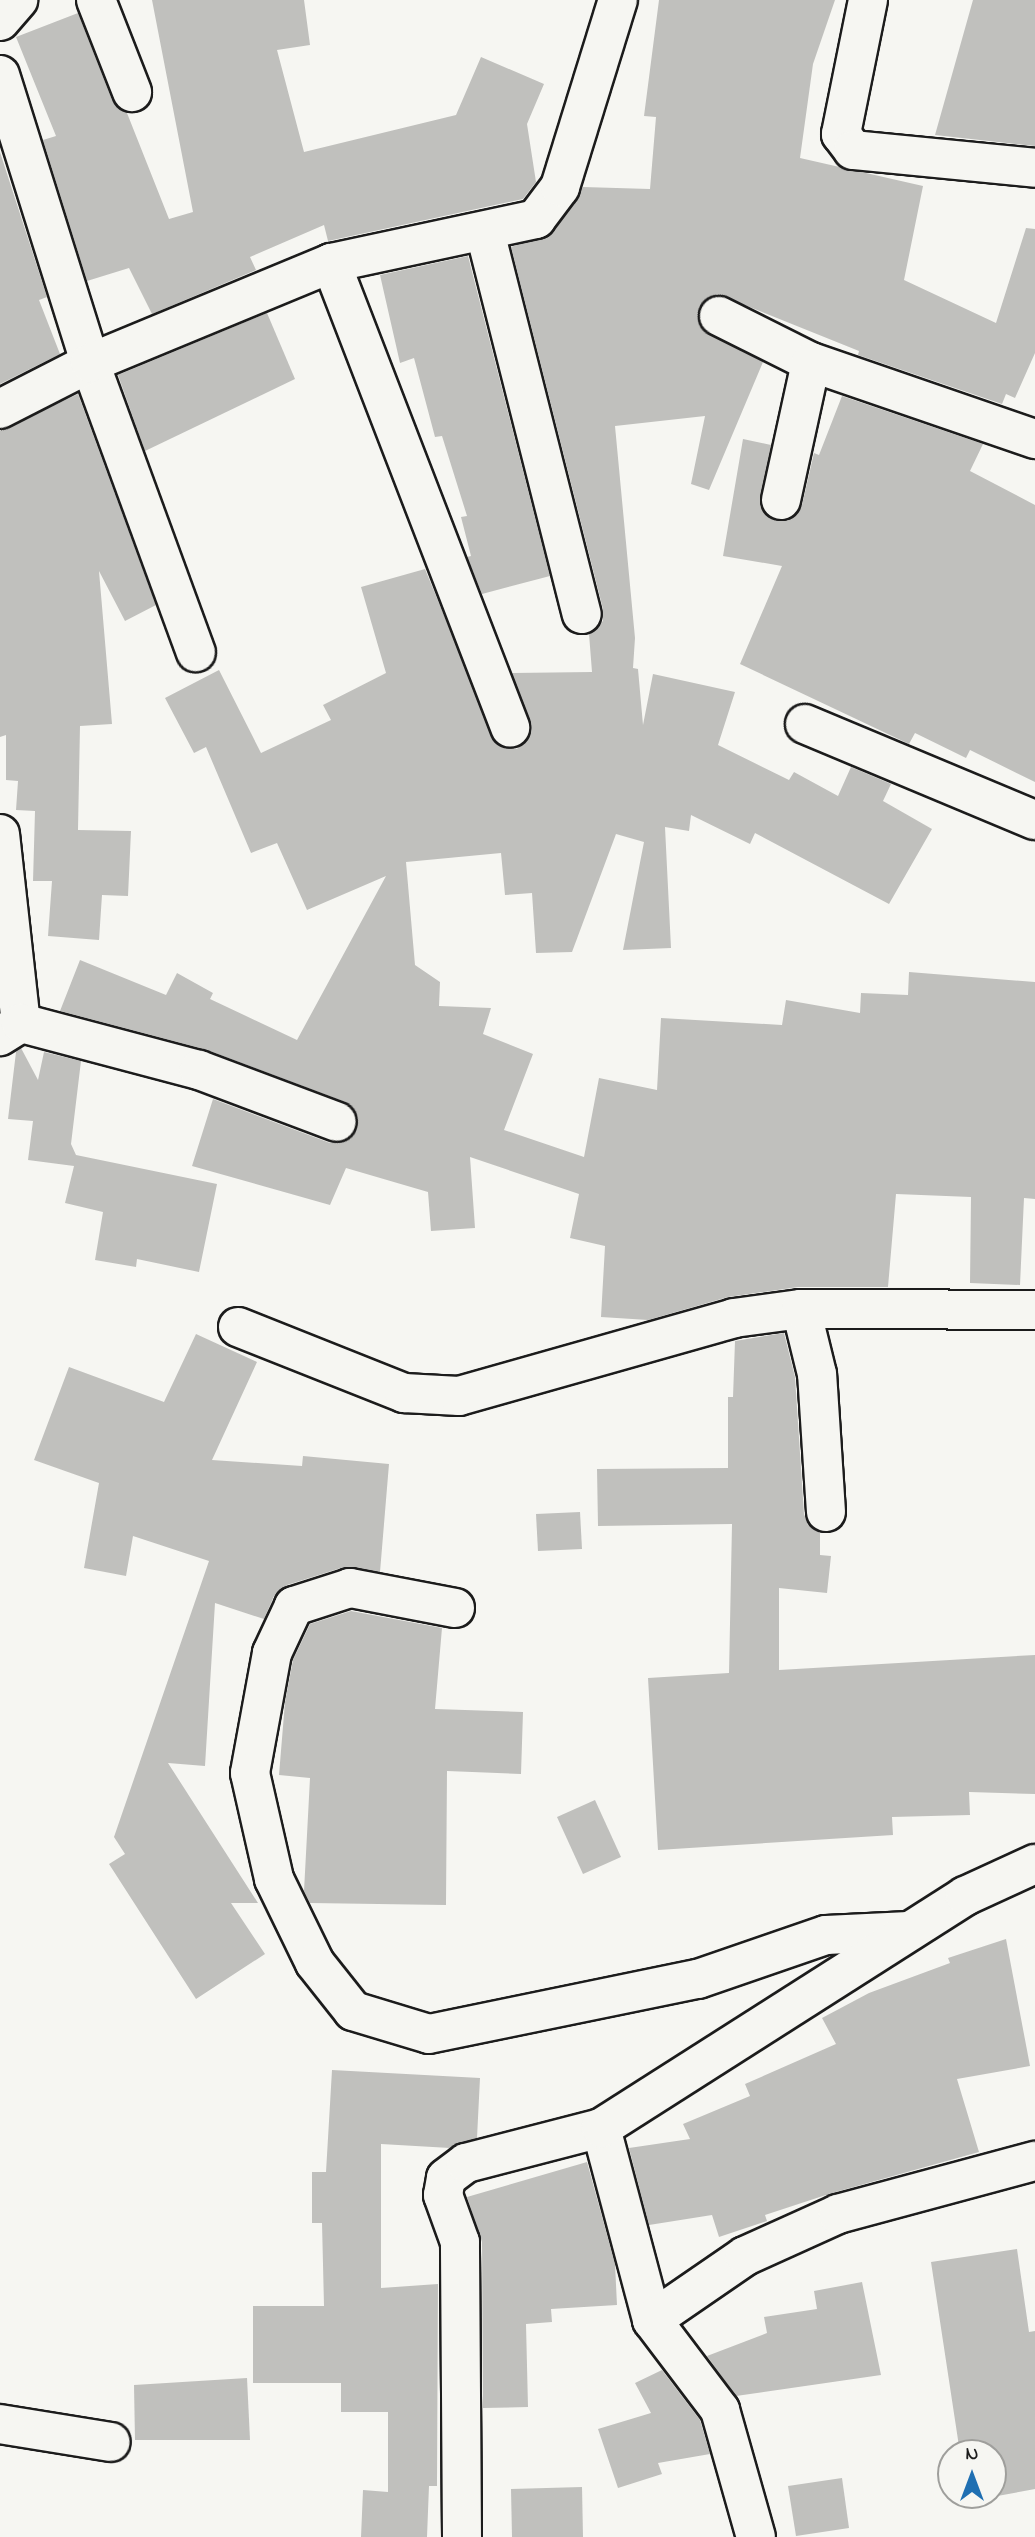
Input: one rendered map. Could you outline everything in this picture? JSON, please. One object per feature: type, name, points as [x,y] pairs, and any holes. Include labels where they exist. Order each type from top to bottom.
[{"type":"street","points":[[0,21],[18,0]]},
{"type":"street","points":[[96,0],[132,92]]},
{"type":"street","points":[[0,409],[90,363],[331,262],[485,232],[536,219],[560,187],[618,0]]},
{"type":"street","points":[[868,0],[841,134],[853,150],[1035,168]]},
{"type":"street","points":[[0,75],[90,363],[196,652]]},
{"type":"street","points":[[485,232],[582,614]]},
{"type":"street","points":[[331,262],[510,728]]},
{"type":"street","points":[[719,316],[811,362],[1035,439]]},
{"type":"street","points":[[781,500],[811,362]]},
{"type":"street","points":[[805,724],[1035,820]]},
{"type":"street","points":[[0,834],[10,1030],[199,1070],[337,1122]]},
{"type":"street","points":[[237,1326],[404,1394],[459,1396],[734,1318],[802,1309],[1035,1310]]},
{"type":"street","points":[[802,1309],[817,1374],[827,1512]]},
{"type":"street","points":[[455,1608],[351,1588],[294,1606],[272,1653],[250,1773],[274,1880],[315,1962],[353,2011],[429,2034],[698,1979],[826,1935],[909,1931]]},
{"type":"street","points":[[462,2537],[460,2242],[443,2195],[446,2178],[466,2163],[601,2128],[965,1896],[1035,1864]]},
{"type":"street","points":[[601,2128],[652,2320],[720,2410],[756,2537]]},
{"type":"street","points":[[652,2320],[745,2256],[838,2214],[1035,2161]]},
{"type":"street","points":[[0,2424],[111,2442]]},
{"type":"building","points":[[152,0],[304,0],[310,45],[277,50],[304,152],[456,115],[481,57],[544,84],[527,124],[536,182],[523,199],[328,241],[324,225],[250,257],[256,270],[152,314],[129,268],[87,281],[43,140],[56,136],[16,37],[78,13],[112,100],[127,113],[169,219],[193,212]]},
{"type":"building","points":[[659,0],[835,0],[813,64],[800,158],[923,186],[904,280],[996,323],[1026,228],[1035,229],[1035,353],[1015,398],[1006,394],[1002,404],[858,355],[859,351],[717,294],[699,307],[700,327],[763,362],[709,490],[691,484],[705,416],[615,426],[635,638],[633,668],[638,669],[643,725],[653,674],[735,692],[718,745],[789,780],[794,772],[838,796],[851,767],[891,784],[883,801],[932,829],[889,904],[755,833],[750,844],[691,815],[689,831],[665,827],[671,948],[623,950],[644,842],[616,834],[572,952],[536,953],[532,893],[505,895],[501,853],[406,862],[415,965],[440,982],[439,1006],[491,1008],[483,1034],[533,1054],[504,1130],[584,1157],[599,1078],[657,1090],[661,1018],[782,1025],[786,1000],[860,1013],[861,993],[908,995],[909,972],[1035,982],[1035,1199],[1024,1198],[1020,1285],[970,1283],[971,1197],[896,1194],[888,1287],[798,1287],[728,1297],[648,1320],[601,1317],[605,1246],[570,1238],[579,1194],[470,1157],[475,1228],[431,1231],[428,1192],[346,1168],[330,1205],[192,1166],[213,1099],[330,1143],[351,1138],[358,1118],[345,1102],[207,1050],[60,1011],[80,960],[166,995],[177,973],[213,993],[210,999],[297,1040],[386,876],[307,910],[277,843],[251,853],[206,747],[194,753],[165,698],[219,670],[261,753],[331,720],[323,705],[386,673],[361,587],[425,569],[497,745],[517,749],[531,732],[512,673],[592,672],[589,634],[603,621],[603,609],[511,247],[553,233],[583,187],[650,189],[656,117],[644,116]]},
{"type":"building","points":[[973,0],[1035,0],[1035,146],[935,135]]},
{"type":"building","points":[[0,152],[47,297],[39,300],[60,354],[0,384]]},
{"type":"building","points":[[468,256],[550,576],[482,594],[467,557],[471,556],[461,517],[467,516],[442,436],[435,437],[414,358],[400,363],[380,275]]},
{"type":"building","points":[[267,313],[295,379],[145,451],[118,375]]},
{"type":"building","points":[[78,394],[156,605],[125,621],[99,571],[112,724],[80,726],[78,830],[131,831],[128,896],[102,895],[99,940],[48,936],[52,881],[33,881],[35,811],[16,810],[18,781],[6,780],[6,735],[0,737],[0,431]]},
{"type":"building","points":[[842,396],[983,444],[970,471],[1035,505],[1035,782],[970,750],[966,758],[915,733],[909,744],[740,664],[782,566],[723,556],[743,439],[771,445],[760,506],[776,521],[788,521],[802,505],[814,453],[819,455]]},
{"type":"building","points":[[21,1048],[38,1080],[44,1052],[81,1061],[71,1144],[76,1155],[217,1184],[199,1272],[137,1259],[136,1267],[95,1260],[103,1212],[65,1203],[74,1166],[28,1160],[33,1121],[8,1119],[16,1052]]},
{"type":"building","points":[[784,1333],[795,1377],[804,1514],[808,1525],[820,1533],[820,1555],[831,1556],[827,1593],[779,1588],[779,1670],[1035,1655],[1035,1794],[969,1792],[970,1815],[892,1817],[893,1835],[658,1850],[648,1678],[729,1673],[732,1524],[598,1526],[597,1469],[728,1468],[728,1397],[733,1397],[735,1341]]},
{"type":"building","points":[[196,1334],[257,1362],[212,1460],[302,1466],[303,1456],[389,1464],[380,1572],[344,1567],[287,1585],[274,1596],[264,1619],[215,1603],[205,1766],[168,1763],[258,1903],[231,1903],[265,1954],[196,1999],[109,1864],[125,1854],[114,1837],[209,1561],[133,1536],[126,1576],[84,1568],[99,1483],[34,1460],[69,1367],[164,1402]]},
{"type":"building","points":[[580,1512],[582,1549],[538,1551],[536,1514]]},
{"type":"building","points":[[351,1611],[442,1628],[435,1709],[523,1712],[521,1774],[447,1771],[446,1905],[310,1903],[304,1891],[310,1778],[279,1775],[285,1702],[293,1660],[310,1624]]},
{"type":"building","points":[[595,1800],[621,1857],[583,1874],[557,1817]]},
{"type":"building","points":[[1006,1939],[1030,2066],[957,2079],[979,2152],[832,2193],[765,2215],[767,2221],[719,2237],[712,2215],[649,2225],[629,2148],[690,2139],[683,2124],[750,2096],[745,2084],[836,2044],[822,2018],[869,1993],[950,1963],[948,1958]]},
{"type":"building","points":[[332,2070],[480,2078],[477,2138],[450,2148],[381,2144],[381,2288],[438,2284],[437,2486],[429,2486],[427,2537],[361,2537],[363,2490],[388,2492],[388,2412],[341,2412],[341,2383],[253,2383],[253,2306],[324,2306],[322,2223],[312,2223],[312,2172],[326,2172]]},
{"type":"building","points":[[587,2162],[615,2264],[617,2305],[551,2309],[552,2322],[526,2324],[528,2407],[483,2408],[482,2242],[467,2197]]},
{"type":"building","points":[[1017,2249],[1029,2332],[1035,2331],[1035,2489],[1007,2494],[1007,2439],[958,2439],[931,2262]]},
{"type":"building","points":[[862,2282],[881,2375],[736,2396],[707,2356],[767,2333],[764,2317],[817,2309],[814,2291]]},
{"type":"building","points":[[662,2370],[700,2420],[710,2454],[658,2463],[662,2474],[618,2488],[598,2429],[651,2413],[635,2383]]},
{"type":"building","points":[[247,2378],[250,2440],[135,2440],[134,2385]]},
{"type":"building","points":[[842,2478],[849,2528],[796,2536],[788,2486]]},
{"type":"building","points":[[582,2487],[583,2537],[512,2537],[511,2489]]}]
